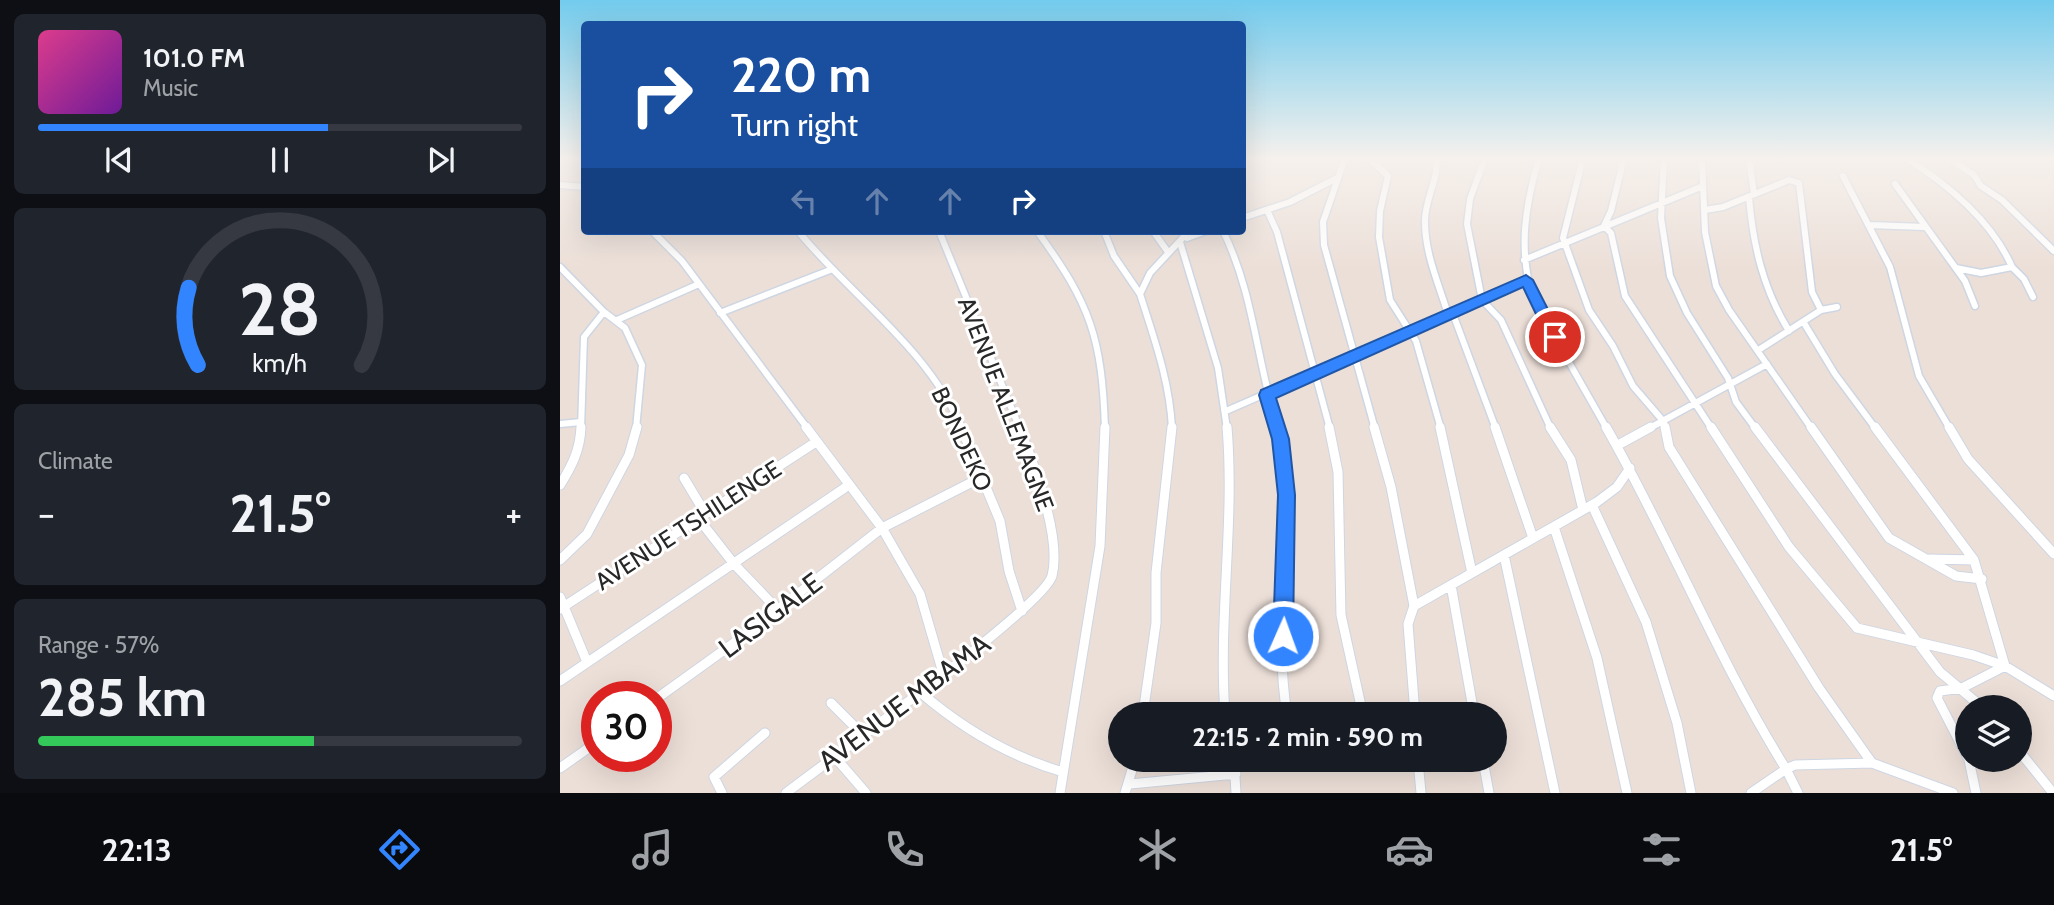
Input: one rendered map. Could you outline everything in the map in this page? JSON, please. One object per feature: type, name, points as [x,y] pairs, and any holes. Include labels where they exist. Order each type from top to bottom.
[{"type":"street","points":[[1246,217],[1304,195]]},
{"type":"street","points":[[1330,195],[1322,222],[1324,245],[1391,487],[1414,606],[1408,624],[1414,702]]},
{"type":"street","points":[[1384,195],[1379,237],[1390,300],[1416,341],[1440,425],[1472,573]]},
{"type":"street","points":[[1429,195],[1424,222],[1426,250],[1446,307],[1452,314],[1479,377],[1533,538]]},
{"type":"street","points":[[1471,195],[1467,224],[1482,300],[1501,320],[1552,431],[1571,460],[1588,507],[1646,622],[1677,723],[1690,793]]},
{"type":"street","points":[[1528,195],[1521,251],[1526,280],[1533,299],[1618,445],[1756,720],[1798,793]]},
{"type":"street","points":[[1572,195],[1563,238],[1589,310],[1613,346],[1633,386],[1664,422],[1669,447],[1819,688],[1872,763]]},
{"type":"street","points":[[1604,226],[1615,195]]},
{"type":"street","points":[[1660,195],[1659,203],[1664,219],[1663,259],[1671,281],[1687,314],[1733,384],[1736,402],[1843,546],[1882,591],[1940,672],[1969,695]]},
{"type":"street","points":[[1524,260],[1680,195]]},
{"type":"street","points":[[1704,195],[1711,274],[1729,311],[1760,349],[1767,364],[1889,537],[1956,576],[1982,579]]},
{"type":"street","points":[[1800,195],[1812,292],[1821,310]]},
{"type":"street","points":[[1853,195],[1889,267],[1919,376],[1968,459],[2054,554]]},
{"type":"street","points":[[1903,195],[1956,268],[1975,306]]},
{"type":"street","points":[[1954,195],[2005,250],[2012,267],[2024,279],[2033,296]]},
{"type":"street","points":[[1995,195],[2054,251]]},
{"type":"street","points":[[1706,210],[1752,196],[1753,243],[1774,305],[1789,331]]},
{"type":"street","points":[[1267,210],[1277,232],[1312,373],[1336,452],[1341,486],[1338,540],[1341,617],[1360,702]]},
{"type":"street","points":[[1869,225],[1925,227]]},
{"type":"street","points":[[1604,226],[1611,233],[1625,296],[1790,547],[1847,620],[1857,628],[1944,647],[2005,666],[2054,696]]},
{"type":"street","points":[[656,235],[682,261],[882,528],[920,594],[943,673]]},
{"type":"street","name":"BONDEKO","points":[[801,235],[830,270],[854,289],[933,377],[959,421],[1000,521],[1010,571],[1022,611]]},
{"type":"street","name":"AVENUE ALLEMAGNE","points":[[941,235],[1026,444],[1050,517],[1053,572],[1048,587],[1022,611]]},
{"type":"street","points":[[1039,235],[1091,323],[1101,363],[1108,446],[1102,530],[1085,659],[1060,793]]},
{"type":"street","points":[[1106,235],[1114,256],[1140,294],[1171,404],[1172,436],[1156,573],[1155,635],[1145,702]]},
{"type":"street","points":[[1156,235],[1168,252]]},
{"type":"street","points":[[1224,235],[1256,331],[1267,395],[1281,439],[1286,495],[1281,677],[1285,702]]},
{"type":"street","points":[[1140,294],[1148,275],[1185,237],[1226,411],[1230,482],[1221,678],[1224,702]]},
{"type":"street","points":[[560,267],[604,312],[625,328],[642,365],[638,423],[629,455],[587,534],[560,560]]},
{"type":"street","points":[[1956,268],[1981,273],[2012,267]]},
{"type":"street","points":[[720,313],[830,270]]},
{"type":"street","points":[[1226,411],[1526,280]]},
{"type":"street","points":[[617,320],[699,284]]},
{"type":"street","points":[[1760,349],[1821,310],[1837,307]]},
{"type":"street","points":[[560,485],[573,464],[580,442],[584,337],[604,312]]},
{"type":"street","points":[[1804,323],[1835,374],[1975,560],[2005,666]]},
{"type":"street","points":[[1618,445],[1695,406],[1767,364]]},
{"type":"street","points":[[560,424],[581,422]]},
{"type":"street","name":"AVENUE TSHILENGE","points":[[562,603],[816,442]]},
{"type":"street","points":[[1414,606],[1588,507],[1617,487],[1630,468]]},
{"type":"street","name":"LASIGALE","points":[[672,687],[778,610],[882,528],[982,477]]},
{"type":"street","points":[[684,478],[702,516],[734,565],[778,610]]},
{"type":"street","points":[[560,681],[849,485]]},
{"type":"street","points":[[1554,527],[1570,568],[1605,684],[1627,793]]},
{"type":"street","points":[[1504,555],[1555,793]]},
{"type":"street","points":[[1927,558],[1975,560]]},
{"type":"street","points":[[1451,585],[1472,702]]},
{"type":"street","points":[[562,603],[587,662]]},
{"type":"street","name":"AVENUE MBAMA","points":[[786,793],[1022,611]]},
{"type":"street","points":[[1955,733],[1937,698],[1940,691],[1962,688],[2005,666]]},
{"type":"street","points":[[920,692],[1007,754],[1031,765],[1063,772]]},
{"type":"street","points":[[831,703],[863,734]]},
{"type":"street","points":[[722,793],[714,777],[765,733]]},
{"type":"street","points":[[560,768],[581,753]]},
{"type":"street","points":[[834,756],[866,793]]},
{"type":"street","points":[[1751,793],[1795,765],[1872,763],[1953,793]]},
{"type":"street","points":[[2032,767],[2053,793]]},
{"type":"street","points":[[1419,772],[1421,793]]},
{"type":"street","points":[[1485,772],[1489,793]]},
{"type":"street","points":[[1971,772],[1976,793]]},
{"type":"street","points":[[1128,789],[1236,774],[1236,793]]},
{"type":"route","points":[[1283,636],[1286,495],[1281,439],[1267,395],[1526,280],[1533,299],[1555,337]]}]
